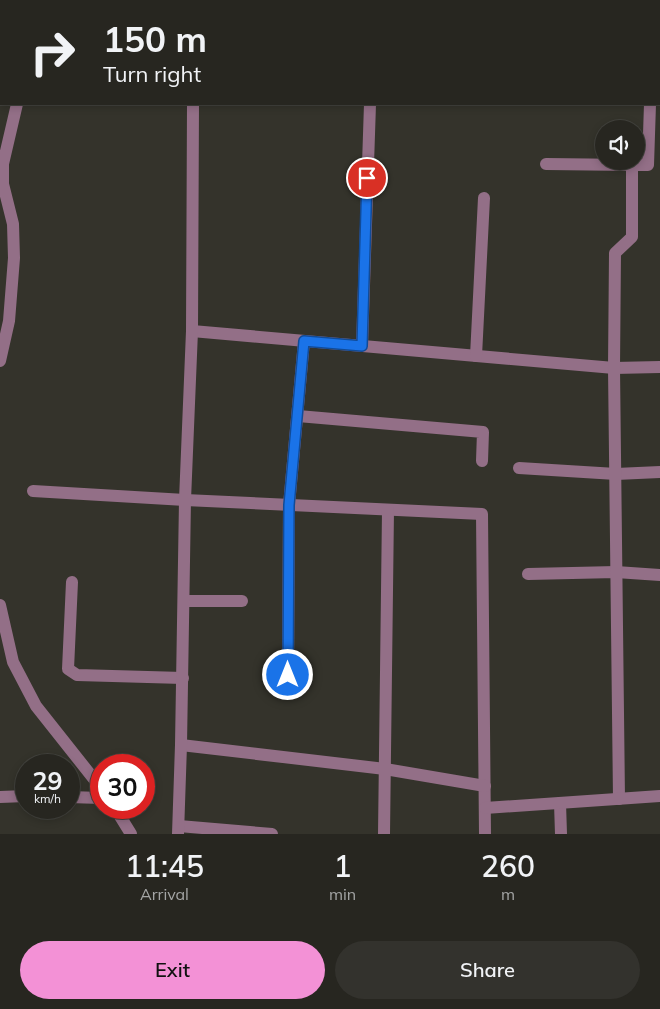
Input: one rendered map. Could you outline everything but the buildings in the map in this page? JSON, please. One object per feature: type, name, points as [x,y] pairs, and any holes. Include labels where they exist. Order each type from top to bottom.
[{"type":"street","points":[[0,361],[9,321],[14,258],[14,224],[3,184],[3,164],[5,138],[17,105]]},
{"type":"street","points":[[193,105],[192,331],[185,500],[182,744],[178,830],[272,834]]},
{"type":"street","points":[[362,346],[370,105]]},
{"type":"street","points":[[645,165],[648,165],[650,105]]},
{"type":"street","points":[[546,164],[595,165]]},
{"type":"street","points":[[619,799],[614,368],[615,253],[632,237],[632,170]]},
{"type":"street","points":[[476,356],[484,198]]},
{"type":"street","points":[[192,331],[614,368],[660,367]]},
{"type":"street","points":[[288,675],[289,505],[304,341]]},
{"type":"street","points":[[298,416],[483,432],[482,461]]},
{"type":"street","points":[[519,468],[616,474],[660,472]]},
{"type":"street","points":[[33,491],[482,514],[485,834]]},
{"type":"street","points":[[384,834],[388,510]]},
{"type":"street","points":[[528,574],[616,572],[660,575]]},
{"type":"street","points":[[72,582],[68,669],[77,675],[183,678]]},
{"type":"street","points":[[184,601],[242,601]]},
{"type":"street","points":[[0,605],[13,662],[36,706],[90,774]]},
{"type":"street","points":[[182,744],[385,769],[484,786]]},
{"type":"street","points":[[0,797],[15,796]]},
{"type":"street","points":[[485,808],[660,796]]},
{"type":"street","points":[[560,803],[561,834]]},
{"type":"street","points":[[122,819],[131,834]]},
{"type":"route","points":[[288,675],[289,505],[304,341],[362,346],[367,178]]}]
